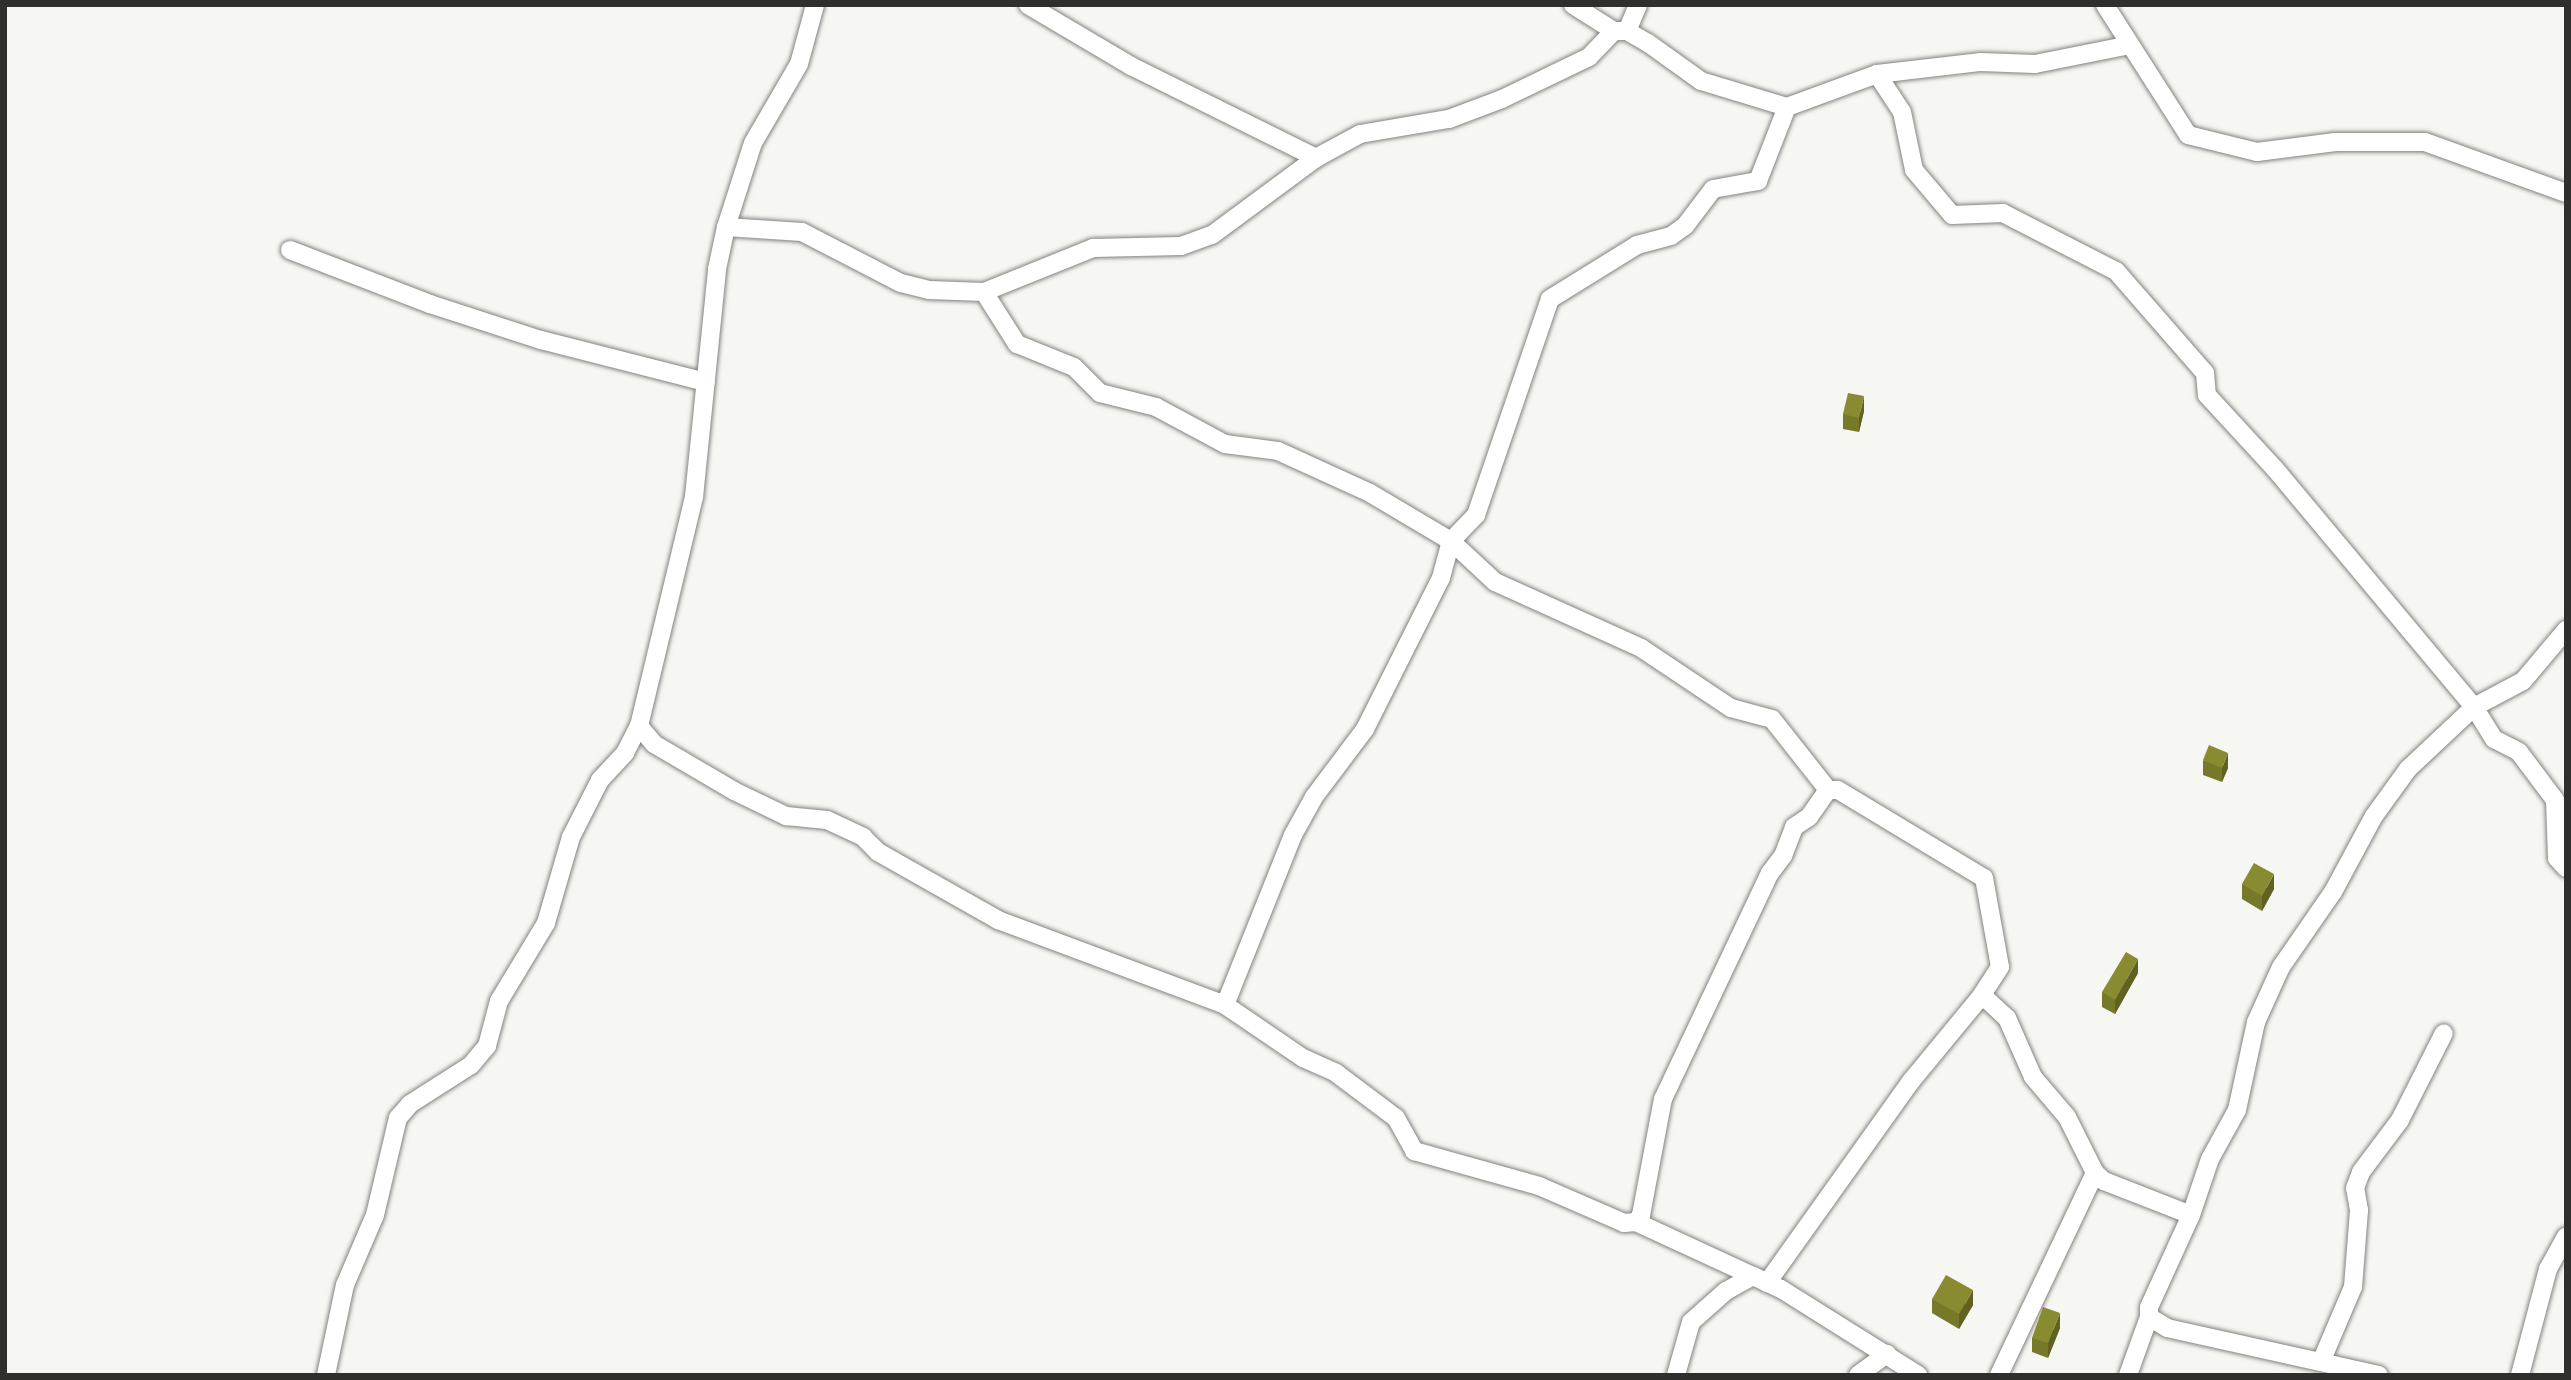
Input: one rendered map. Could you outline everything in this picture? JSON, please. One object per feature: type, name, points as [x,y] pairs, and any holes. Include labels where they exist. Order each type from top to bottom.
[{"type":"street","points":[[326,1375],[345,1285],[375,1215],[398,1118],[410,1104],[471,1065],[487,1046],[499,1001],[546,923],[571,837],[600,780],[625,753],[639,726],[682,563],[702,448],[716,269],[726,227],[753,143],[799,64],[815,5]]},
{"type":"street","points":[[1028,5],[1131,66],[1316,158]]},
{"type":"street","points":[[1573,5],[1701,81],[1787,107],[1877,74],[1981,62],[2035,64],[2130,45]]},
{"type":"street","points":[[726,227],[802,232],[901,283],[929,290],[984,292],[1093,248],[1181,246],[1212,235],[1316,158],[1360,134],[1449,119],[1514,94],[1589,57],[1620,31],[1638,5]]},
{"type":"street","points":[[2105,5],[2188,135],[2258,152],[2335,142],[2425,142],[2566,193]]},
{"type":"street","points":[[1877,74],[1902,112],[1914,170],[1952,215],[2003,213],[2116,271],[2205,373],[2207,395],[2275,469],[2474,707],[2494,739],[2519,752],[2555,800],[2557,858],[2566,868]]},
{"type":"street","points":[[1225,1005],[1287,845],[1314,797],[1365,729],[1441,578],[1451,541],[1476,515],[1550,299],[1637,245],[1671,236],[1685,226],[1713,189],[1758,181],[1787,107]]},
{"type":"street","points":[[290,250],[430,304],[541,340],[706,382]]},
{"type":"street","points":[[984,292],[1017,344],[1074,367],[1100,393],[1156,407],[1225,444],[1278,451],[1370,493],[1451,541],[1495,582],[1641,648],[1731,708],[1772,719],[1828,790]]},
{"type":"street","points":[[2128,1375],[2149,1317],[2149,1307],[2191,1215],[2210,1159],[2237,1110],[2256,1022],[2281,967],[2333,892],[2374,816],[2408,769],[2474,707],[2523,681],[2566,630]]},
{"type":"street","points":[[639,726],[654,744],[734,791],[786,816],[827,820],[863,837],[878,852],[998,920],[1225,1005],[1303,1058],[1336,1073],[1396,1118],[1414,1151],[1539,1186],[1624,1223],[1636,1222],[1760,1279],[1887,1353],[1918,1375]]},
{"type":"street","points":[[1676,1375],[1691,1322],[1726,1291],[1760,1279],[1912,1080],[1982,995],[2000,967],[1984,878],[1838,790],[1828,790]]},
{"type":"street","points":[[1636,1222],[1663,1099],[1794,827],[1809,817],[1828,790]]},
{"type":"street","points":[[1982,995],[2007,1018],[2033,1077],[2067,1117],[2095,1173],[2104,1181],[2191,1215]]},
{"type":"street","points":[[2320,1362],[2353,1287],[2359,1210],[2355,1188],[2361,1172],[2400,1120],[2444,1033]]},
{"type":"street","points":[[1999,1375],[2095,1173]]},
{"type":"street","points":[[2520,1375],[2548,1269],[2566,1237]]},
{"type":"street","points":[[2149,1317],[2167,1328],[2379,1375]]},
{"type":"street","points":[[1858,1375],[1887,1353]]},
{"type":"building","points":[[1848,393],[1864,396],[1859,418],[1843,414]]},
{"type":"building","points":[[2209,745],[2228,753],[2222,768],[2203,760]]},
{"type":"building","points":[[2254,863],[2274,874],[2262,896],[2242,884]]},
{"type":"building","points":[[2126,952],[2138,959],[2115,1000],[2102,992]]},
{"type":"building","points":[[1946,1275],[1973,1290],[1959,1314],[1932,1299]]},
{"type":"building","points":[[2043,1307],[2060,1313],[2048,1343],[2032,1338]]}]
